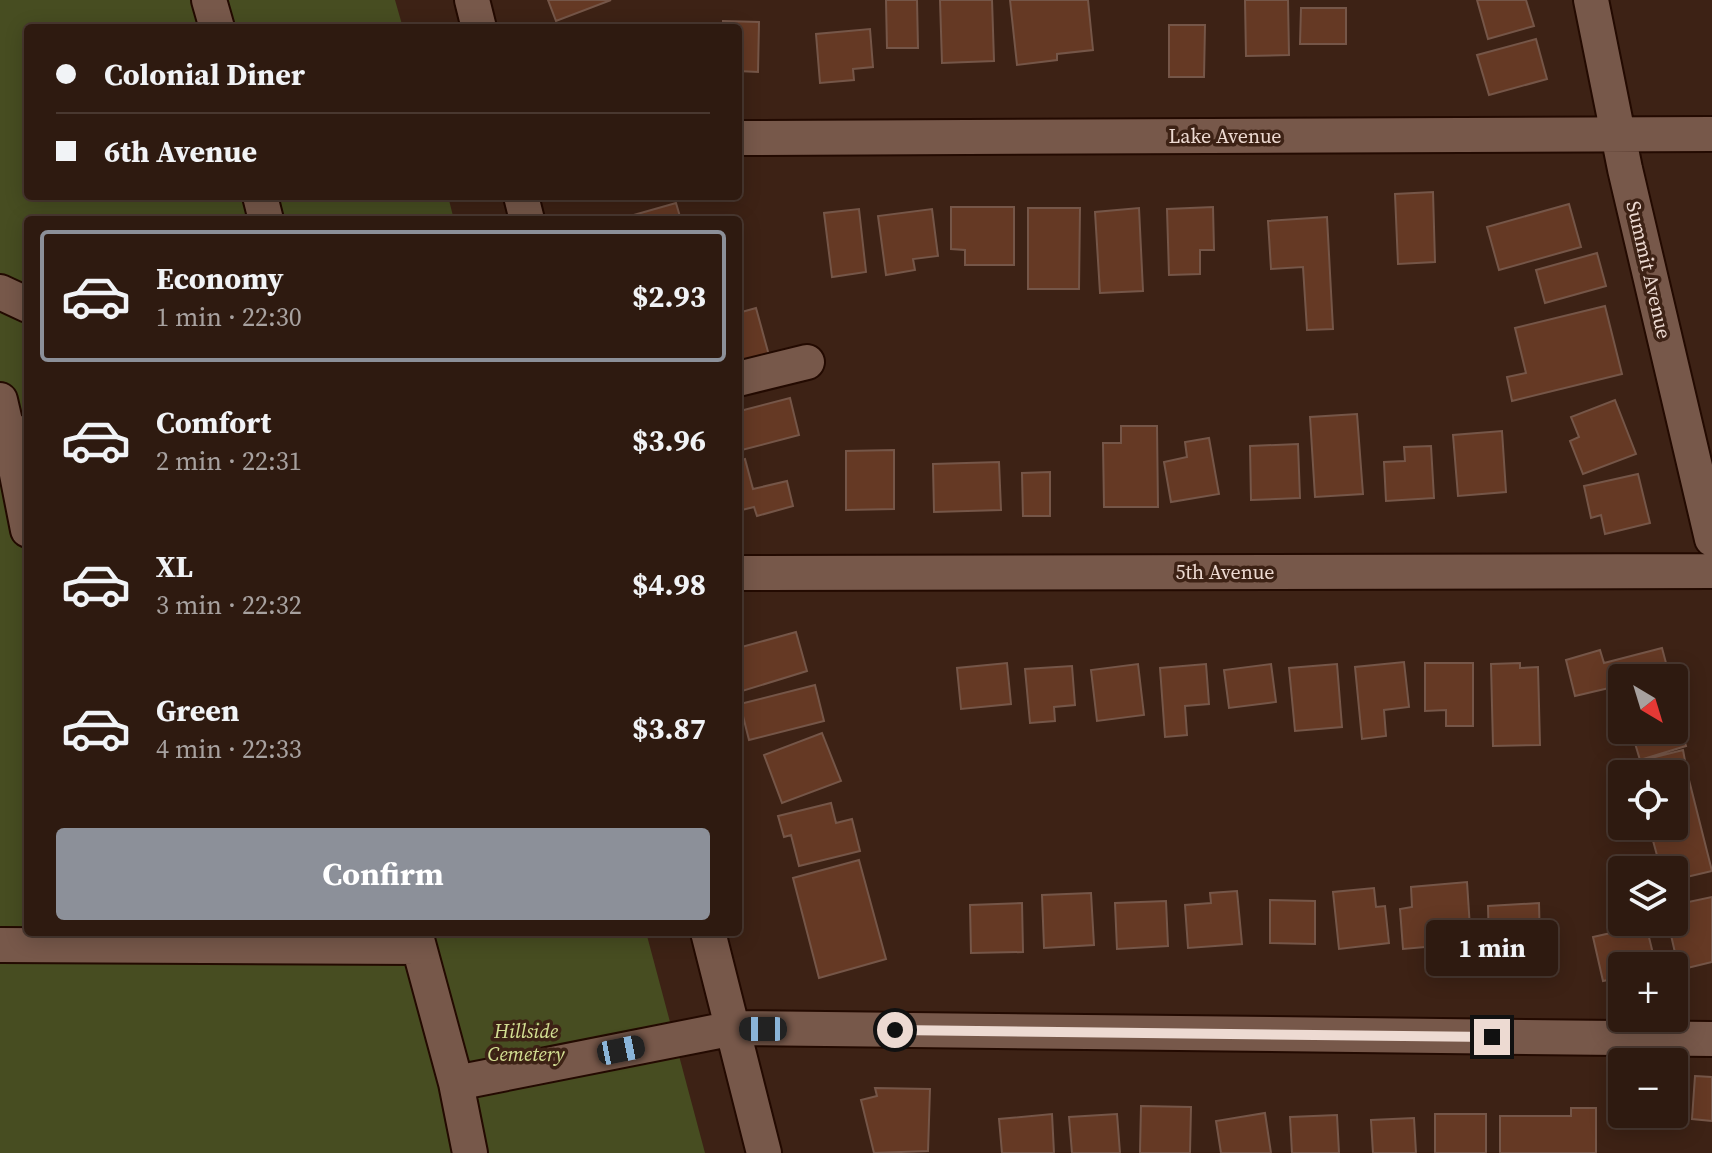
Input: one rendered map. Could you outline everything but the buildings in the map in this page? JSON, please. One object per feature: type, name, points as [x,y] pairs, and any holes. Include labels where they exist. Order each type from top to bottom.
[{"type":"street","points":[[209,0],[216,24]]},
{"type":"street","points":[[472,0],[478,24]]},
{"type":"street","name":"Summit Avenue","points":[[1591,0],[1712,539]]},
{"type":"street","name":"Lake Avenue","points":[[742,138],[1712,134]]},
{"type":"street","points":[[0,292],[24,303]]},
{"type":"street","points":[[742,378],[807,362]]},
{"type":"street","points":[[0,400],[17,499]]},
{"type":"street","points":[[17,499],[24,456]]},
{"type":"street","name":"5th Avenue","points":[[742,573],[1712,571]]},
{"type":"street","points":[[709,936],[764,1153]]},
{"type":"street","points":[[0,945],[417,939],[456,1083],[470,1153]]},
{"type":"street","points":[[456,1083],[734,1028],[1712,1039]]},
{"type":"green space","name":"Hillside Cemetery","points":[[0,0],[395,0],[402,24],[24,24],[24,200],[449,200],[453,216],[24,216],[24,936],[647,936],[705,1153],[0,1153]]},
{"type":"route","points":[[895,1030],[1492,1037]]}]
